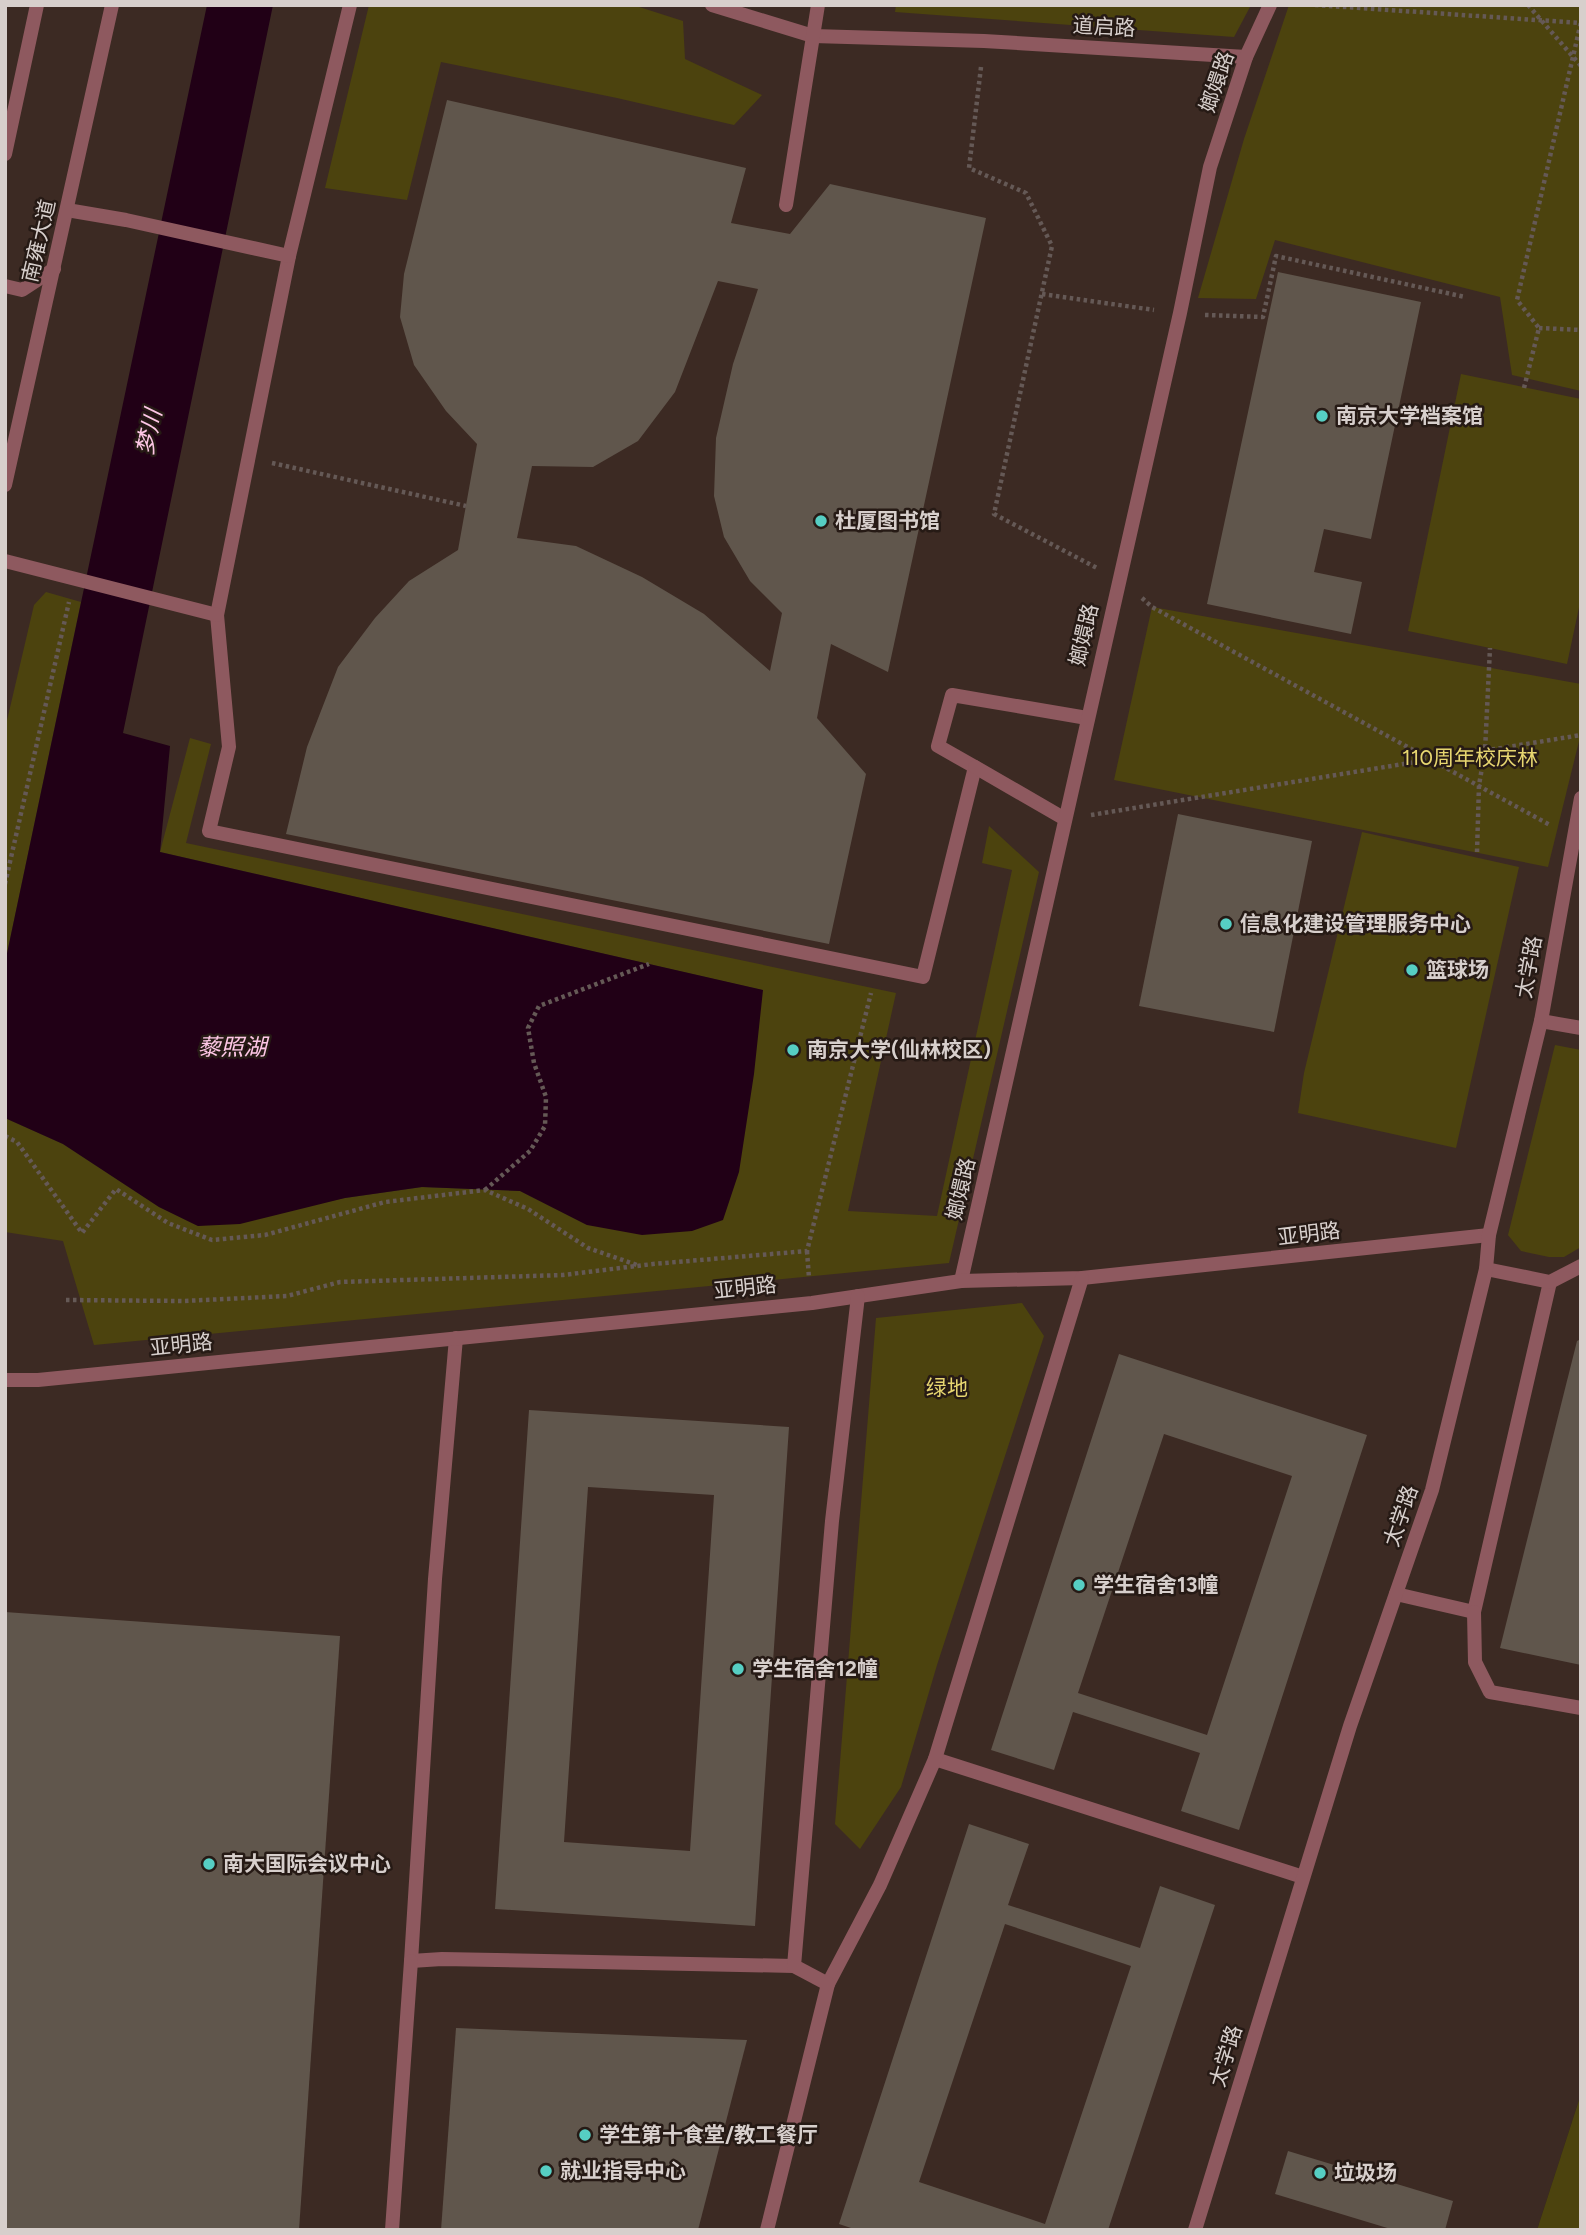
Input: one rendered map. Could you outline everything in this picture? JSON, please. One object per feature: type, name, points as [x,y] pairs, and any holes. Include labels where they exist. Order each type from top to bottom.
[{"type":"street","points":[[5,154],[37,5]]},
{"type":"street","name":"南雍大道","points":[[5,485],[112,5]]},
{"type":"street","points":[[350,5],[289,256],[217,615],[229,747],[209,831],[922,977],[975,767]]},
{"type":"street","name":"道启路","points":[[712,5],[813,36],[984,41],[1246,57]]},
{"type":"street","points":[[786,205],[818,5]]},
{"type":"street","name":"嫏嬛路","points":[[961,1281],[1180,313],[1210,167],[1246,57],[1270,5]]},
{"type":"street","points":[[67,210],[126,220],[289,256]]},
{"type":"street","points":[[5,286],[22,290],[54,269]]},
{"type":"street","points":[[5,561],[217,615]]},
{"type":"street","points":[[1065,819],[938,747],[952,695],[1087,718]]},
{"type":"street","name":"太学路","points":[[1195,2230],[1350,1726],[1432,1490],[1486,1269],[1489,1235],[1541,1021],[1581,798]]},
{"type":"street","points":[[1541,1021],[1581,1028]]},
{"type":"street","name":"亚明路","points":[[5,1380],[38,1380],[812,1303],[961,1281],[1082,1278],[1489,1235]]},
{"type":"street","points":[[1486,1269],[1550,1283],[1581,1266]]},
{"type":"street","points":[[767,2230],[828,1984],[880,1885],[935,1759],[1082,1278]]},
{"type":"street","points":[[1550,1283],[1474,1612],[1475,1662],[1490,1692],[1581,1708]]},
{"type":"street","points":[[794,1966],[832,1521],[858,1296]]},
{"type":"street","points":[[392,2230],[435,1580],[456,1338]]},
{"type":"street","points":[[1396,1594],[1474,1612]]},
{"type":"street","points":[[935,1759],[1303,1877]]},
{"type":"street","points":[[411,1961],[442,1959],[794,1966],[828,1984]]},
{"type":"path","points":[[1315,5],[1581,23],[1517,300],[1539,328],[1581,330]]},
{"type":"path","points":[[1528,5],[1581,66]]},
{"type":"path","points":[[984,41],[969,168],[1026,192],[1052,246],[994,514],[1119,579],[1152,607],[1573,837]]},
{"type":"path","points":[[1180,313],[1263,317],[1276,256],[1465,297]]},
{"type":"path","points":[[1042,294],[1135,308]]},
{"type":"path","points":[[1524,388],[1539,328]]},
{"type":"path","points":[[248,457],[466,506]]},
{"type":"path","points":[[5,884],[75,577]]},
{"type":"path","points":[[1477,852],[1479,785],[1485,751],[1490,648]]},
{"type":"path","points":[[1065,819],[1581,735]]},
{"type":"path","points":[[485,1189],[530,1151],[545,1126],[546,1097],[534,1063],[528,1028],[539,1006],[649,964]]},
{"type":"path","points":[[66,1300],[183,1301],[287,1296],[341,1282],[563,1275],[638,1265],[807,1251],[877,968]]},
{"type":"path","points":[[5,1136],[17,1142],[82,1233],[116,1189],[168,1223],[212,1241],[265,1235],[385,1202],[485,1189],[528,1209],[588,1248],[638,1265]]},
{"type":"shaded area","name":"南京大学(仙林校区)","points":[[5,5],[1581,5],[1581,2094],[1537,2230],[5,2230]]},
{"type":"green space","points":[[369,5],[633,5],[683,21],[685,59],[762,95],[734,125],[441,62],[407,200],[325,188]]},
{"type":"green space","points":[[896,5],[1251,5],[1234,37],[895,12]]},
{"type":"green space","points":[[1289,5],[1581,5],[1581,391],[1512,375],[1500,297],[1275,240],[1256,299],[1198,298],[1244,139]]},
{"type":"green space","points":[[1461,374],[1581,399],[1581,598],[1567,664],[1408,631]]},
{"type":"green space","points":[[46,592],[81,602],[5,963],[5,729],[34,605]]},
{"type":"green space","name":"110周年校庆林","points":[[1152,607],[1581,684],[1581,733],[1548,867],[1114,780]]},
{"type":"green space","points":[[190,738],[211,744],[186,843],[896,993],[848,1211],[937,1216],[1012,870],[982,863],[989,826],[1039,872],[949,1263],[94,1345],[63,1241],[5,1232],[5,1118],[63,1144],[159,1207],[198,1226],[345,1198],[422,1187],[520,1191],[587,1225],[762,990],[160,852]]},
{"type":"green space","name":"篮球场","points":[[1362,832],[1519,867],[1456,1148],[1298,1113],[1304,1073]]},
{"type":"green space","points":[[1555,1045],[1581,1050],[1581,1247],[1564,1257],[1521,1251],[1508,1235]]},
{"type":"green space","name":"绿地","points":[[1022,1303],[1044,1336],[937,1665],[901,1787],[860,1849],[835,1824],[876,1318]]},
{"type":"green space","points":[[1581,2094],[1581,2230],[1537,2230]]},
{"type":"water","name":"藜照湖","points":[[207,5],[273,5],[123,733],[170,746],[160,852],[763,990],[739,1172],[723,1220],[692,1231],[642,1235],[587,1225],[520,1191],[422,1187],[345,1198],[240,1224],[198,1226],[159,1207],[63,1144],[5,1118],[5,963]]},
{"type":"building","name":"杜厦图书馆","points":[[447,100],[746,168],[731,223],[790,234],[830,184],[986,218],[888,672],[831,644],[817,718],[866,774],[829,944],[286,834],[307,747],[338,667],[375,618],[409,581],[458,550],[477,444],[446,411],[414,365],[400,317],[404,274]],"holes":[[[718,281],[758,289],[733,364],[716,438],[714,496],[724,537],[750,581],[782,613],[770,671],[704,614],[642,577],[576,546],[517,538],[532,466],[593,467],[638,441],[675,392]]]},
{"type":"building","name":"南京大学档案馆","points":[[1278,272],[1421,302],[1371,539],[1324,529],[1314,572],[1362,582],[1351,634],[1207,604]]},
{"type":"building","name":"信息化建设管理服务中心","points":[[1178,814],[1312,841],[1274,1032],[1139,1006]]},
{"type":"building","points":[[1581,1339],[1581,1665],[1500,1648],[1577,1341]]},
{"type":"building","name":"学生宿舍13幢","points":[[1119,1354],[1367,1435],[1239,1830],[1181,1811],[1200,1753],[1073,1712],[1054,1770],[991,1750]],"holes":[[[1164,1434],[1292,1476],[1207,1735],[1078,1693]]]},
{"type":"building","name":"学生宿舍12幢","points":[[529,1410],[789,1427],[755,1926],[495,1909]],"holes":[[[588,1487],[714,1495],[690,1851],[564,1842]]]},
{"type":"building","name":"南大国际会议中心","points":[[5,1612],[340,1636],[299,2230],[5,2230]]},
{"type":"building","points":[[969,1824],[1029,1844],[1008,1905],[1140,1948],[1160,1886],[1215,1905],[1108,2230],[857,2230],[839,2224]],"holes":[[[1005,1924],[1131,1966],[1045,2224],[919,2182]]]},
{"type":"building","name":"学生第十食堂/教工餐厅","points":[[456,2028],[747,2040],[698,2230],[441,2230]]},
{"type":"building","name":"垃圾场","points":[[1288,2151],[1453,2201],[1445,2230],[1394,2230],[1275,2194]]},
{"type":"place","name":"南京大学档案馆","points":[[1322,416]]},
{"type":"place","name":"杜厦图书馆","points":[[821,521]]},
{"type":"place","name":"信息化建设管理服务中心","points":[[1226,924]]},
{"type":"place","name":"篮球场","points":[[1412,970]]},
{"type":"place","name":"南京大学(仙林校区)","points":[[793,1050]]},
{"type":"place","name":"学生宿舍13幢","points":[[1079,1585]]},
{"type":"place","name":"学生宿舍12幢","points":[[738,1669]]},
{"type":"place","name":"南大国际会议中心","points":[[209,1864]]},
{"type":"place","name":"学生第十食堂/教工餐厅","points":[[585,2135]]},
{"type":"place","name":"就业指导中心","points":[[546,2171]]},
{"type":"place","name":"垃圾场","points":[[1320,2173]]},
{"type":"water label","name":"梦川","points":[[149,432]]}]
